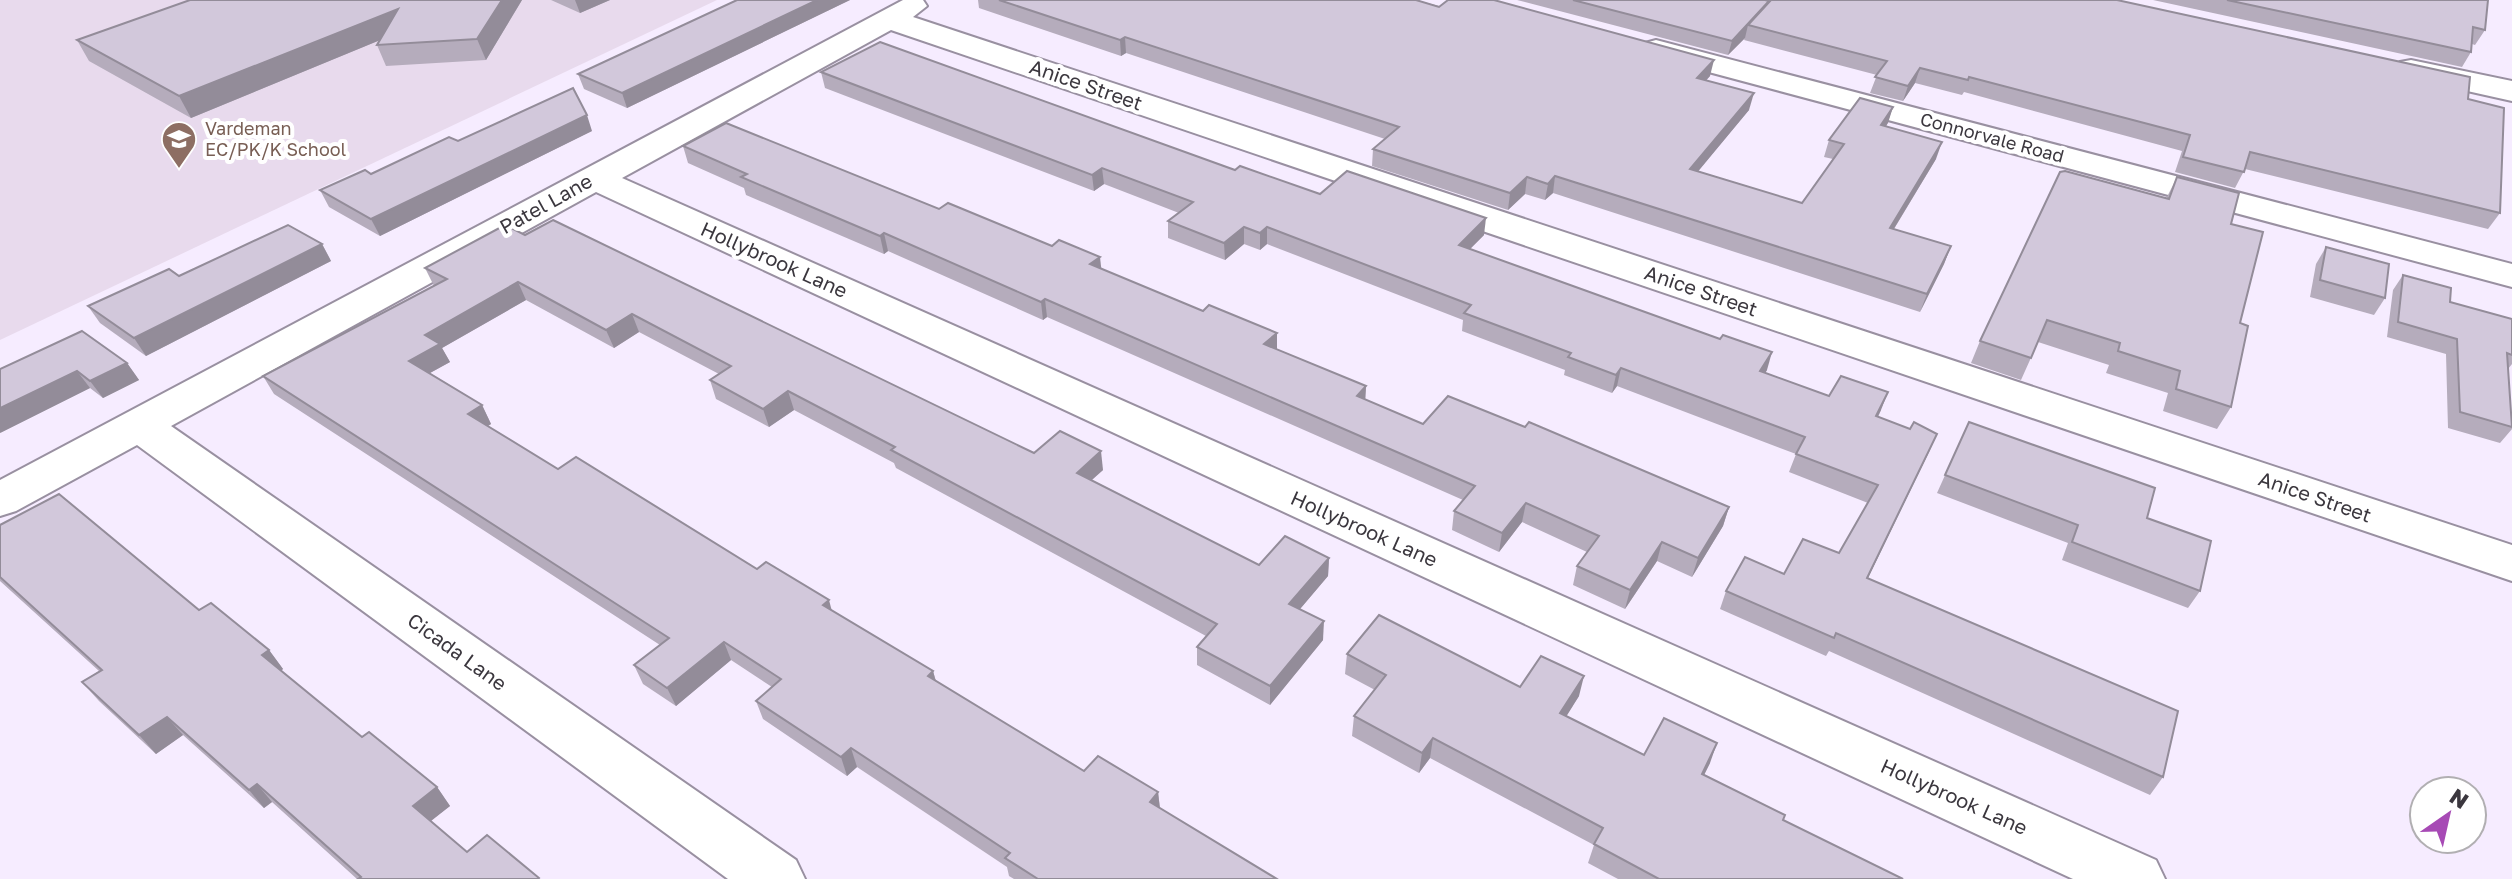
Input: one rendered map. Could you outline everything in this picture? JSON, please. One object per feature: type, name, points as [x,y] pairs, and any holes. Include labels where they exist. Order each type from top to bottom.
[{"type":"street","name":"Patel Lane","points":[[0,500],[924,0]]},
{"type":"street","name":"Anice Street","points":[[889,19],[2512,563]]},
{"type":"street","name":"Connorvale Road","points":[[1625,41],[2512,276]]},
{"type":"street","points":[[2390,64],[2512,91]]},
{"type":"street","name":"Hollybrook Lane","points":[[593,178],[2135,879]]},
{"type":"street","name":"Cicada Lane","points":[[139,425],[775,879]]},
{"type":"shaded area","name":"Vardeman EC/PK/K School","points":[[0,0],[717,0],[0,340]]},
{"type":"building","points":[[190,0],[502,0],[477,39],[377,45],[398,9],[179,96],[77,40]]},
{"type":"building","points":[[737,0],[817,0],[622,93],[578,74]]},
{"type":"building","points":[[999,0],[1416,0],[1439,7],[1448,0],[1494,0],[1714,60],[1697,78],[1754,93],[1690,169],[1802,203],[1844,144],[1829,140],[1860,98],[1893,107],[1881,125],[1942,142],[1890,228],[1951,246],[1927,294],[1555,176],[1548,184],[1527,177],[1510,193],[1373,149],[1399,127],[1125,37],[1120,40]]},
{"type":"building","points":[[1573,0],[1765,0],[1769,1],[1732,41]]},
{"type":"building","points":[[1771,0],[2117,0],[2470,77],[2468,99],[2504,108],[2500,213],[2250,152],[2244,172],[2183,157],[2190,135],[1969,77],[1968,80],[1920,68],[1908,86],[1875,77],[1887,61],[1748,25]]},
{"type":"building","points":[[2227,0],[2488,0],[2485,30],[2473,27],[2471,52]]},
{"type":"building","points":[[880,42],[1235,170],[1240,166],[1320,194],[1347,171],[1486,218],[1459,245],[1720,339],[1723,335],[1772,352],[1760,371],[1829,396],[1841,376],[1888,392],[1876,416],[1910,429],[1914,422],[1937,434],[1867,578],[2178,711],[2163,777],[1836,633],[1834,638],[1726,591],[1745,557],[1784,574],[1803,539],[1839,553],[1878,485],[1796,454],[1805,437],[1621,368],[1616,375],[1568,357],[1571,353],[1464,313],[1471,305],[1267,227],[1260,233],[1244,227],[1224,243],[1168,221],[1193,202],[1102,168],[1092,175],[821,72]]},
{"type":"building","points":[[573,88],[587,115],[371,219],[320,190],[365,170],[371,174],[449,137],[458,141]]},
{"type":"building","points":[[726,123],[939,209],[948,203],[1052,246],[1059,240],[1100,257],[1090,264],[1203,311],[1209,305],[1277,333],[1264,344],[1366,386],[1357,396],[1423,424],[1448,396],[1525,427],[1529,422],[1729,507],[1698,558],[1662,542],[1630,590],[1577,566],[1599,536],[1526,503],[1502,533],[1454,511],[1475,486],[1045,299],[1041,302],[884,233],[880,236],[741,177],[747,174],[683,146]]},
{"type":"building","points":[[2060,172],[2169,199],[2177,177],[2239,193],[2231,224],[2263,232],[2240,323],[2248,326],[2231,407],[2176,389],[2180,371],[2118,351],[2120,343],[2047,320],[2031,358],[1980,341]]},
{"type":"building","points":[[553,220],[1034,453],[1060,431],[1101,451],[1077,473],[1259,565],[1285,536],[1329,558],[1289,604],[1324,621],[1270,686],[1197,647],[1217,624],[891,450],[895,447],[788,391],[763,409],[710,380],[731,366],[632,314],[606,330],[518,282],[425,335],[440,344],[409,361],[482,405],[468,414],[558,469],[576,457],[757,569],[766,562],[829,600],[823,605],[933,671],[928,676],[1084,771],[1098,756],[1158,792],[1150,802],[1277,879],[1038,879],[1005,858],[1010,853],[851,748],[841,757],[756,701],[781,679],[724,642],[667,688],[634,665],[669,638],[263,376],[447,279],[425,268],[505,225],[525,235]]},
{"type":"building","points":[[288,225],[322,244],[134,338],[88,306],[169,269],[179,276]]},
{"type":"building","points":[[2326,247],[2389,264],[2385,298],[2320,280]]},
{"type":"building","points":[[2403,275],[2451,288],[2450,302],[2512,319],[2512,355],[2507,353],[2512,427],[2460,412],[2457,339],[2398,322]]},
{"type":"building","points":[[82,331],[127,363],[90,381],[77,371],[0,408],[0,369]]},
{"type":"building","points":[[1969,422],[2155,488],[2147,518],[2211,541],[2200,591],[2072,542],[2078,525],[1945,475]]},
{"type":"building","points":[[59,494],[199,610],[211,603],[269,650],[262,655],[362,737],[369,732],[437,787],[413,806],[467,852],[487,835],[539,878],[358,879],[361,877],[257,784],[249,790],[167,717],[139,735],[82,682],[102,670],[0,577],[0,525]]},
{"type":"building","points":[[1379,615],[1520,687],[1541,656],[1584,676],[1560,713],[1644,755],[1664,718],[1717,743],[1702,774],[1785,815],[1783,820],[1903,879],[1659,879],[1594,844],[1603,828],[1433,738],[1422,753],[1354,716],[1386,675],[1347,654]]},
{"type":"place","name":"Vardeman EC/PK/K School","points":[[179,170]]}]
